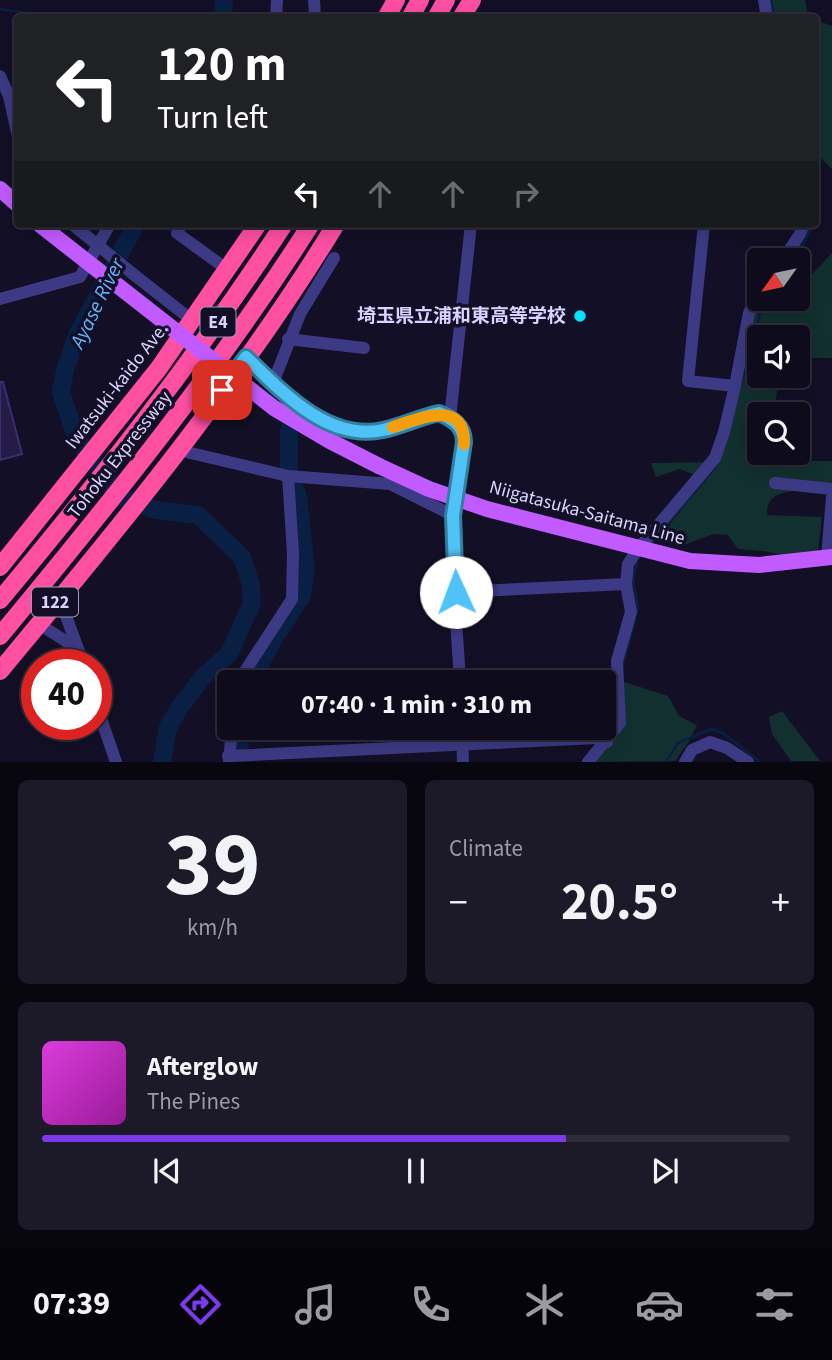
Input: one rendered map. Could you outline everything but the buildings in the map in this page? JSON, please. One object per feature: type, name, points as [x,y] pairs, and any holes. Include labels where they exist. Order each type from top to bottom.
[{"type":"highway","name":"Iwatsuki-kaido Ave.","points":[[0,567],[153,375],[255,228]]},
{"type":"highway","name":"Tohoku Expressway","points":[[0,600],[149,417],[281,228]]},
{"type":"highway","name":"Tohoku Expressway","points":[[0,636],[159,441],[244,325],[308,228]]},
{"type":"highway","name":"122","points":[[0,671],[173,457],[246,357],[333,228]]},
{"type":"main road","points":[[0,189],[14,201]]},
{"type":"main road","name":"Niigatasuka-Saitama Line","points":[[44,228],[274,408],[454,507],[515,517],[690,561],[736,565],[830,557]]},
{"type":"street","points":[[0,76],[9,96],[14,119]]},
{"type":"street","points":[[77,228],[193,321]]},
{"type":"street","points":[[0,299],[80,277],[108,228]]},
{"type":"street","points":[[179,228],[177,233],[228,270]]},
{"type":"street","points":[[450,418],[471,228]]},
{"type":"street","points":[[704,228],[688,381],[735,386]]},
{"type":"street","points":[[791,248],[802,228]]},
{"type":"street","points":[[273,383],[300,314],[334,258]]},
{"type":"street","points":[[588,761],[607,742],[620,723],[617,660],[631,612],[626,584],[628,564],[715,458],[735,386],[748,312]]},
{"type":"street","points":[[288,339],[363,348]]},
{"type":"street","points":[[246,357],[292,401],[337,426],[363,432],[383,430],[439,413],[460,427],[464,435],[454,507],[459,670]]},
{"type":"street","points":[[173,457],[288,476],[390,484],[454,507]]},
{"type":"street","points":[[247,670],[292,599],[293,553],[288,476]]},
{"type":"street","points":[[775,482],[832,489]]},
{"type":"street","points":[[830,557],[832,498]]},
{"type":"street","points":[[456,592],[626,584]]},
{"type":"street","points":[[59,597],[78,649]]},
{"type":"street","points":[[39,624],[78,649]]},
{"type":"street","points":[[233,757],[597,738],[607,742]]},
{"type":"street","points":[[109,740],[116,761]]},
{"type":"street","points":[[463,740],[463,761]]},
{"type":"street","points":[[685,761],[692,750],[710,742],[727,748],[748,761]]},
{"type":"green space","points":[[761,0],[805,0],[807,14],[763,14]]},
{"type":"green space","points":[[819,21],[832,26],[832,169],[819,156]]},
{"type":"green space","points":[[832,253],[832,358],[810,358],[810,325],[748,325],[749,312],[810,312],[810,276]]},
{"type":"green space","points":[[747,344],[747,388],[778,388],[775,402],[747,402],[747,465],[810,465],[810,461],[832,461],[832,493],[782,493],[769,505],[767,515],[822,517],[818,551],[794,557],[738,549],[728,535],[713,534],[684,545],[659,541],[702,478],[680,469],[656,477],[651,463],[708,462]]},
{"type":"green space","points":[[621,681],[668,696],[679,716],[697,725],[675,761],[594,762],[611,740],[616,740],[616,733],[622,725]]},
{"type":"green space","points":[[782,711],[820,761],[791,761],[772,734],[769,717]]},
{"type":"waterway","name":"Ayase River","points":[[223,14],[224,0]]},
{"type":"waterway","points":[[771,0],[773,14]]},
{"type":"waterway","points":[[0,9],[34,14]]},
{"type":"waterway","name":"Ayase River","points":[[134,228],[78,333],[65,370],[61,392],[83,448],[121,497],[156,510],[198,515],[242,557],[251,585],[252,603],[229,654],[203,677],[168,727],[162,762]]},
{"type":"waterway","points":[[800,248],[811,228]]},
{"type":"waterway","points":[[741,385],[761,312]]},
{"type":"waterway","points":[[257,670],[302,596],[306,569],[298,497],[289,471],[289,429]]},
{"type":"waterway","points":[[650,546],[717,465]]},
{"type":"waterway","points":[[636,614],[638,608],[633,579],[637,562]]},
{"type":"waterway","points":[[623,664],[635,620]]},
{"type":"waterway","points":[[666,762],[678,743],[711,729],[723,733],[760,762]]},
{"type":"waterway","points":[[238,762],[241,740]]},
{"type":"slow traffic","points":[[393,427],[439,413],[456,422],[464,435],[464,444]]},
{"type":"place","name":"埼玉県立浦和東高等学校","points":[[580,316]]},
{"type":"route","points":[[222,390],[246,357],[292,401],[337,426],[363,432],[383,430],[439,413],[456,422],[464,435],[464,442],[453,516],[456,592]]}]
